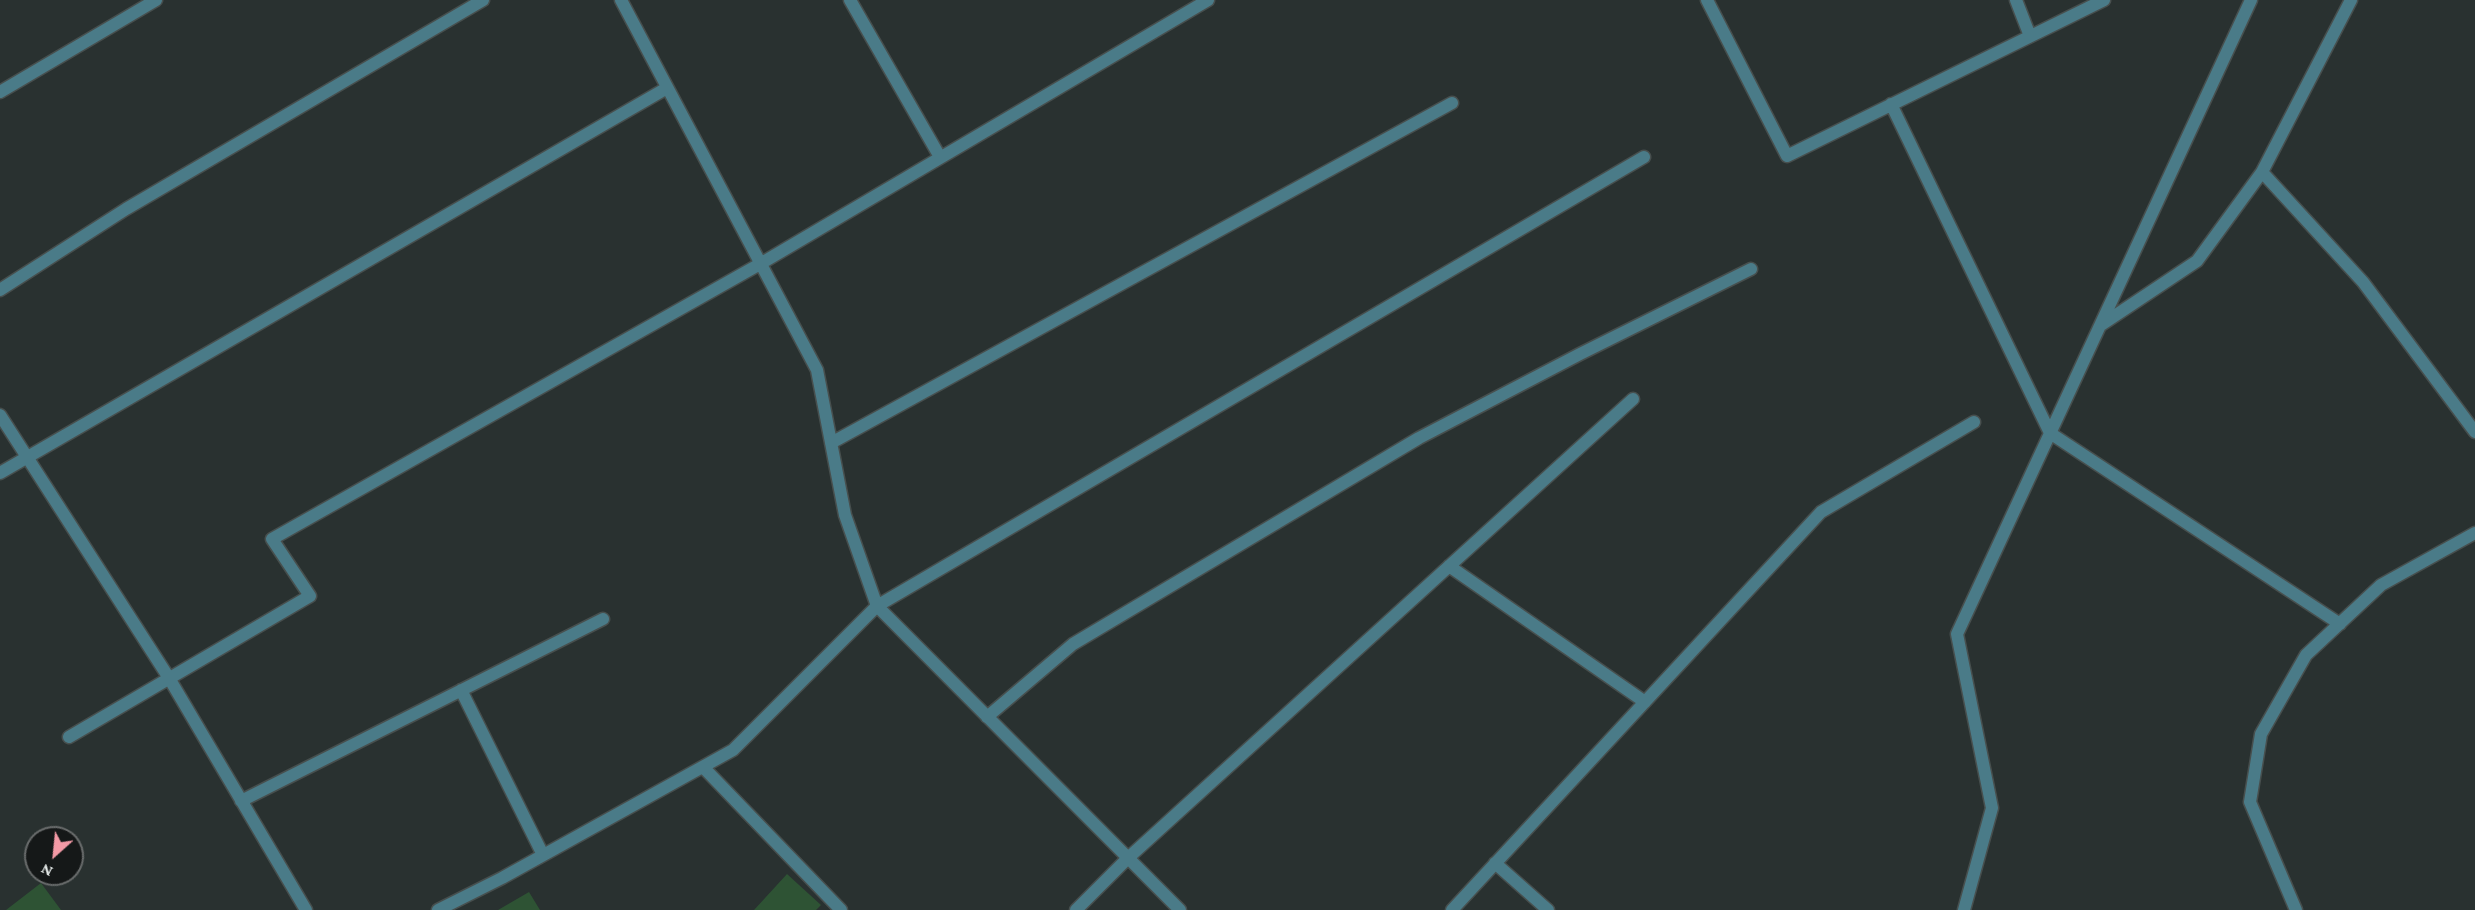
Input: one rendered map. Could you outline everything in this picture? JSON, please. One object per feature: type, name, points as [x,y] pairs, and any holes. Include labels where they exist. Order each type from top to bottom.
[{"type":"street","points":[[0,92],[156,0]]},
{"type":"street","points":[[0,290],[126,209],[483,0]]},
{"type":"street","points":[[621,0],[817,370],[844,514],[877,606],[1180,910]]},
{"type":"street","points":[[850,0],[940,157]]},
{"type":"street","points":[[69,737],[310,596],[272,539],[760,264],[1208,0]]},
{"type":"street","points":[[1707,0],[1787,156],[2104,0]]},
{"type":"street","points":[[2016,0],[2030,36]]},
{"type":"street","points":[[1964,910],[1992,808],[1957,634],[2251,0]]},
{"type":"street","points":[[2100,326],[2197,261],[2262,172],[2351,0]]},
{"type":"street","points":[[0,473],[667,88]]},
{"type":"street","points":[[831,443],[1452,103]]},
{"type":"street","points":[[1892,104],[2050,433],[2340,624]]},
{"type":"street","points":[[438,910],[543,855],[732,750],[877,606],[1644,157]]},
{"type":"street","points":[[2262,172],[2363,282],[2475,432]]},
{"type":"street","points":[[987,717],[1073,644],[1419,438],[1580,354],[1751,269]]},
{"type":"street","points":[[1076,910],[1128,858],[1633,399]]},
{"type":"street","points":[[0,415],[169,678],[306,910]]},
{"type":"street","points":[[1452,910],[1821,512],[1974,422]]},
{"type":"street","points":[[2296,910],[2250,802],[2261,734],[2306,655],[2381,585],[2475,533]]},
{"type":"street","points":[[1449,566],[1645,702]]},
{"type":"street","points":[[241,801],[603,619]]},
{"type":"street","points":[[461,690],[543,855]]},
{"type":"street","points":[[703,767],[841,910]]},
{"type":"street","points":[[1495,863],[1548,910]]},
{"type":"building","points":[[787,874],[821,905],[816,910],[754,910]]},
{"type":"building","points":[[37,886],[43,886],[61,910],[6,910]]},
{"type":"building","points":[[529,892],[540,910],[498,910]]}]
